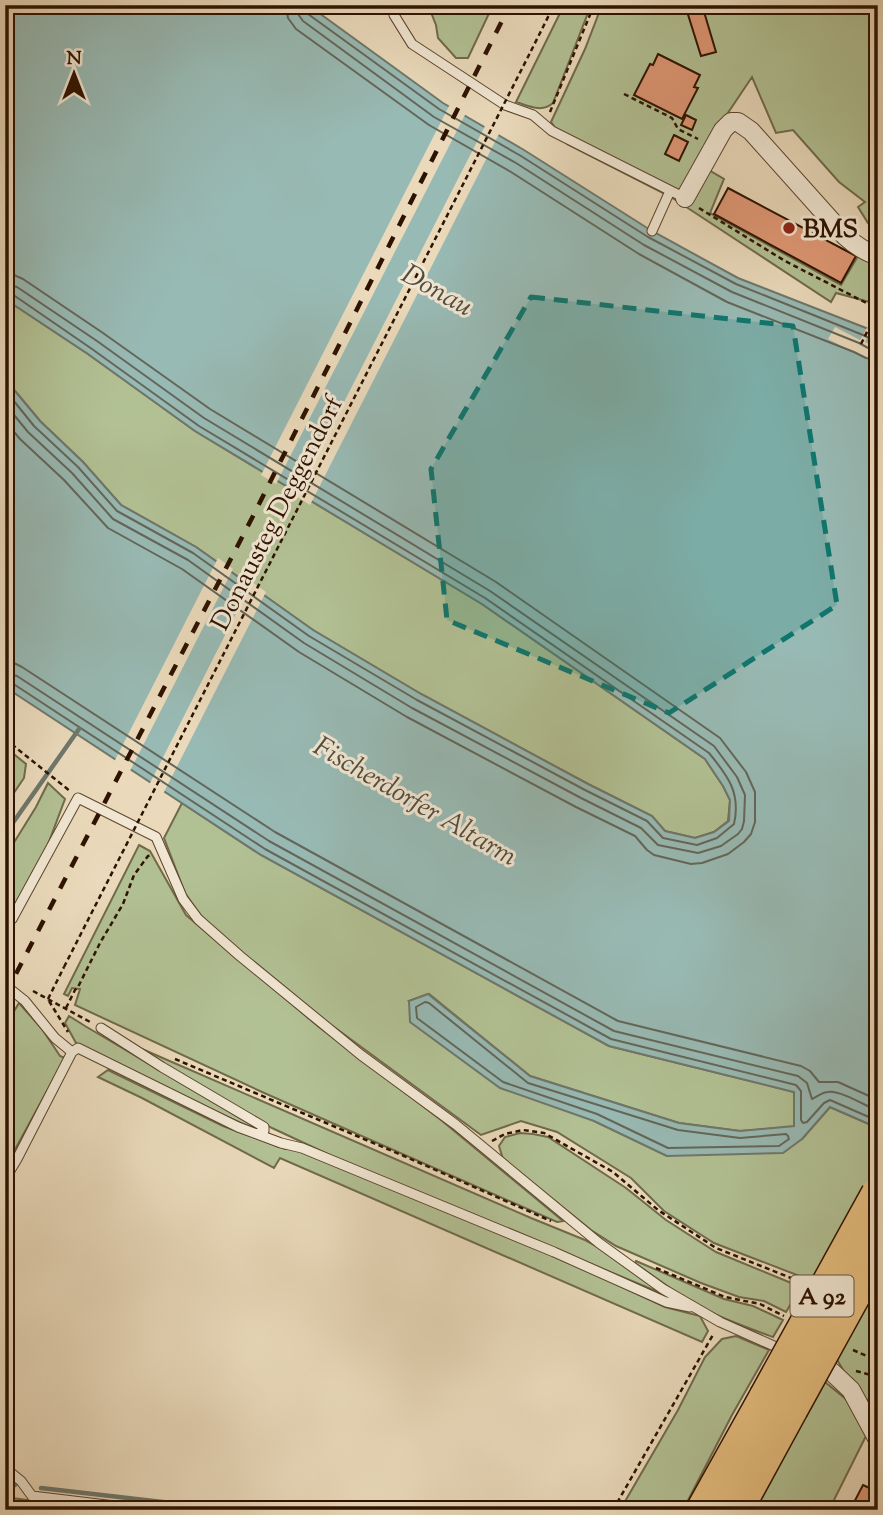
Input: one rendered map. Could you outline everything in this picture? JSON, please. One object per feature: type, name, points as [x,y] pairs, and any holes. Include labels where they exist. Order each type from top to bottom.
[{"type":"highway","name":"A 92","points":[[736,1510],[778,1403],[878,1194]]},
{"type":"highway","name":"A 92","points":[[704,1510],[878,1251]]},
{"type":"street","points":[[678,195],[723,130],[731,122],[738,122],[751,131],[853,244],[878,256]]},
{"type":"street","points":[[832,1372],[851,1391],[878,1440]]},
{"type":"lane","points":[[398,5],[394,15],[412,44],[505,105],[533,115],[552,131],[678,195],[652,231]]},
{"type":"lane","points":[[5,923],[12,919],[78,798],[156,838],[183,899],[198,919],[351,1047],[482,1146],[599,1243],[663,1289],[720,1322],[797,1356]]},
{"type":"lane","points":[[5,985],[25,1001],[55,1038],[72,1052]]},
{"type":"lane","points":[[101,1028],[162,1068],[264,1127],[264,1131],[257,1134]]},
{"type":"lane","points":[[5,1179],[72,1052],[78,1048],[238,1127],[302,1148],[554,1252],[666,1302],[695,1308]]},
{"type":"lane","points":[[809,1361],[832,1372]]},
{"type":"lane","points":[[5,1468],[21,1481],[32,1496],[148,1510]]},
{"type":"path","points":[[366,5],[394,15]]},
{"type":"path","name":"Donausteg Deggendorf","points":[[48,999],[554,5]]},
{"type":"path","points":[[543,122],[553,108],[594,5]]},
{"type":"path","points":[[624,94],[672,118],[678,129],[714,146]]},
{"type":"path","points":[[678,195],[785,261],[878,310],[861,344]]},
{"type":"path","points":[[5,739],[78,798]]},
{"type":"path","points":[[65,1009],[123,904],[134,874],[148,856],[162,850]]},
{"type":"path","points":[[48,999],[101,1028]]},
{"type":"path","points":[[48,999],[63,1023]]},
{"type":"path","points":[[175,1059],[552,1221]]},
{"type":"path","points":[[482,1146],[505,1134],[523,1130],[544,1133],[613,1172],[658,1210],[716,1248],[802,1283]]},
{"type":"path","points":[[650,1265],[725,1297],[760,1304]]},
{"type":"path","points":[[613,1510],[720,1322]]},
{"type":"path","points":[[855,1351],[878,1361]]},
{"type":"highlighted area","points":[[531,297],[793,326],[837,605],[669,713],[447,620],[431,469]]},
{"type":"green space","points":[[428,5],[493,5],[468,58],[456,58],[438,38]]},
{"type":"green space","points":[[564,5],[591,5],[553,103],[540,108],[516,102]]},
{"type":"green space","points":[[602,5],[878,5],[878,233],[858,207],[865,202],[839,182],[793,130],[776,133],[752,77],[695,162],[724,179],[710,213],[841,285],[858,256],[878,264],[878,289],[873,303],[836,293],[831,302],[671,197],[567,144],[551,122]]},
{"type":"green space","points":[[5,299],[88,354],[195,431],[482,604],[705,759],[730,800],[728,821],[714,832],[695,838],[665,831],[652,816],[421,694],[313,630],[196,547],[121,505],[83,462],[40,421],[5,379]]},
{"type":"green space","points":[[5,747],[26,764],[24,778],[5,806]]},
{"type":"green space","points":[[48,783],[65,799],[47,847],[11,912],[5,915],[5,857]]},
{"type":"green space","points":[[182,803],[261,855],[609,1046],[794,1092],[794,1127],[740,1131],[679,1123],[530,1076],[429,994],[409,1001],[594,1121],[667,1156],[802,1139],[830,1107],[878,1128],[878,1172],[815,1282],[714,1243],[664,1211],[631,1178],[557,1132],[521,1121],[481,1135],[330,1024],[210,928],[185,893],[164,838]]},
{"type":"green space","points":[[139,845],[150,851],[186,915],[319,1027],[441,1120],[563,1221],[557,1222],[262,1092],[75,1005],[80,989],[72,988],[68,996],[64,994]]},
{"type":"green space","points":[[19,1003],[42,1029],[60,1056],[65,1058],[5,1168],[5,1026]]},
{"type":"green space","points":[[69,1016],[254,1126],[250,1127],[169,1091],[76,1043],[65,1023]]},
{"type":"green space","points":[[142,1049],[585,1240],[607,1252],[668,1296],[332,1156],[272,1128],[141,1051]]},
{"type":"green space","points":[[108,1070],[223,1126],[285,1149],[294,1149],[550,1253],[665,1307],[700,1316],[708,1331],[702,1342],[280,1158],[274,1168],[98,1077]]},
{"type":"green space","points":[[520,1133],[548,1137],[716,1252],[801,1287],[786,1312],[764,1301],[739,1297],[701,1283],[616,1246],[591,1230],[503,1159],[499,1146],[505,1137]]},
{"type":"green space","points":[[636,1261],[724,1299],[753,1306],[783,1320],[773,1337],[735,1323],[690,1301],[635,1263]]},
{"type":"green space","points":[[878,1284],[878,1389],[865,1403],[836,1358]]},
{"type":"green space","points":[[736,1336],[769,1350],[683,1510],[620,1510],[678,1410],[705,1357],[722,1339]]},
{"type":"green space","points":[[825,1382],[847,1400],[866,1436],[829,1510],[755,1510]]},
{"type":"green space","points":[[5,1497],[100,1510],[5,1510]]},
{"type":"water","points":[[5,5],[308,5],[443,103],[524,150],[652,231],[738,278],[878,335],[878,1128],[830,1107],[802,1139],[783,1153],[667,1156],[594,1121],[500,1088],[410,1022],[409,1001],[428,994],[530,1076],[679,1123],[740,1131],[794,1126],[794,1092],[609,1046],[261,855],[5,687],[5,379],[40,421],[83,462],[121,505],[196,547],[313,630],[421,694],[652,816],[665,831],[695,838],[714,832],[729,821],[730,800],[705,759],[482,604],[195,431],[88,354],[5,299]]},
{"type":"pier","points":[[450,104],[466,113],[276,484],[261,475]]},
{"type":"pier","points":[[486,124],[500,132],[310,505],[296,496]]},
{"type":"pier","points":[[868,326],[872,328],[865,342],[878,349],[878,364],[828,339],[835,327],[860,340]]},
{"type":"pier","points":[[218,558],[233,569],[129,773],[114,762]]},
{"type":"pier","points":[[252,582],[266,592],[163,794],[149,785]]},
{"type":"building","points":[[685,5],[702,5],[716,52],[701,56]]},
{"type":"building","points":[[658,54],[700,75],[694,87],[698,88],[682,119],[634,95]]},
{"type":"building","points":[[686,115],[696,120],[692,130],[681,125]]},
{"type":"building","points":[[674,135],[688,142],[679,161],[665,154]]},
{"type":"building","points":[[728,188],[856,256],[841,283],[714,214]]},
{"type":"building","points":[[863,1485],[878,1492],[878,1510],[850,1510]]},
{"type":"waterway","points":[[5,834],[79,729]]},
{"type":"waterway","points":[[7,1475],[15,1485]]},
{"type":"waterway","points":[[41,1488],[213,1510]]},
{"type":"railway","points":[[5,995],[252,518],[510,5]]},
{"type":"place","name":"BMS","points":[[789,228]]},
{"type":"water label","name":"Donau","points":[[438,289]]},
{"type":"water label","name":"Fischerdorfer Altarm","points":[[416,800]]}]
